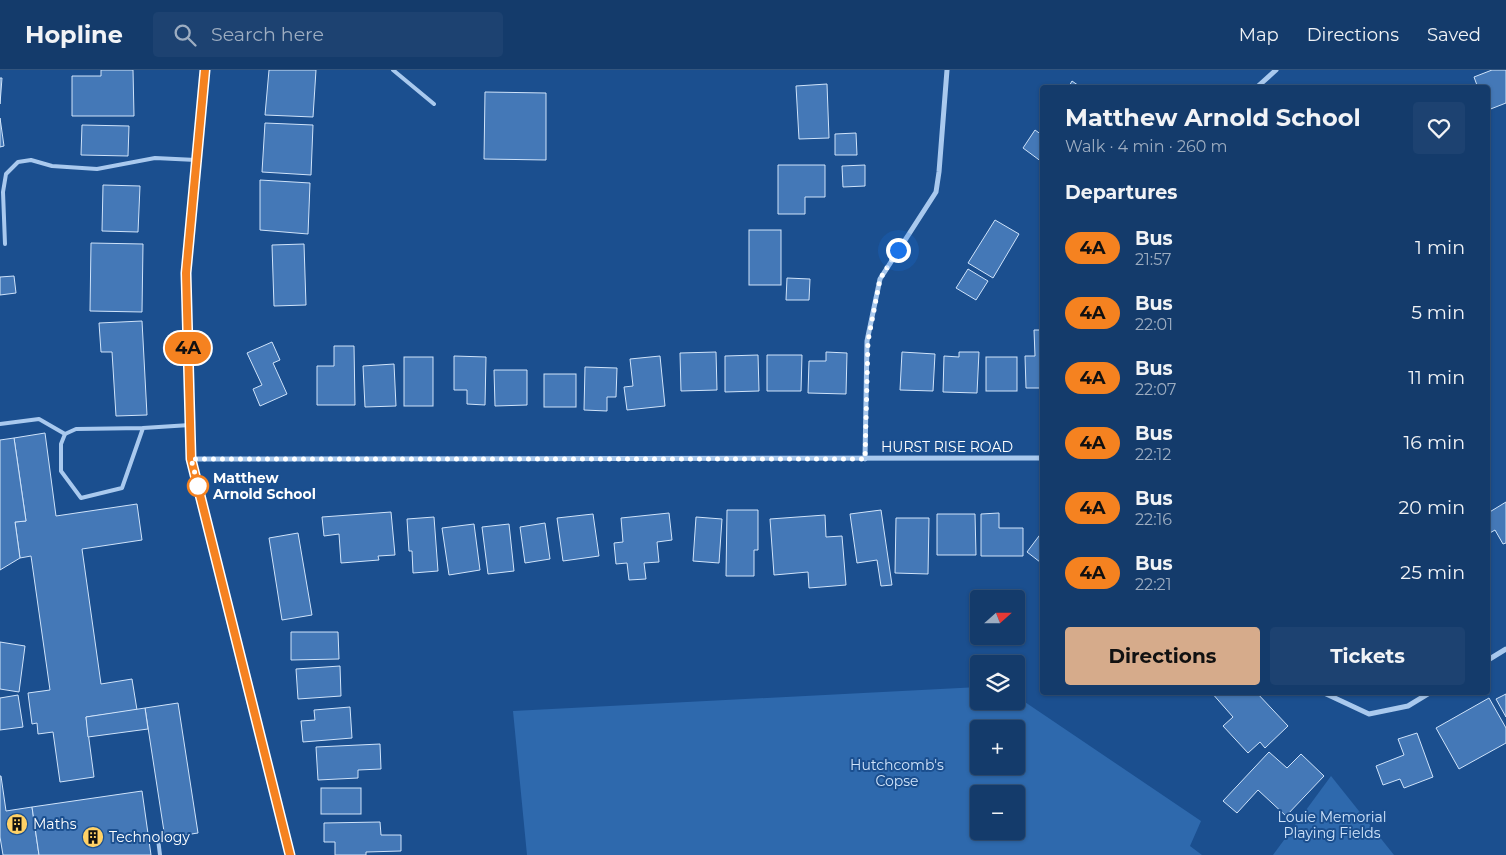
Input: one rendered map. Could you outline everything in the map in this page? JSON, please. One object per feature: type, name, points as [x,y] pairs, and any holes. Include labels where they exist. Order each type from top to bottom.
[{"type":"street","points":[[205,70],[186,273],[191,459],[290,855]]},
{"type":"street","points":[[865,459],[868,341],[880,279],[936,192],[946,70]]},
{"type":"street","points":[[1259,85],[1276,70]]},
{"type":"street","name":"HURST RISE ROAD","points":[[191,459],[1040,458]]},
{"type":"street","points":[[1490,659],[1506,649]]},
{"type":"street","points":[[1328,695],[1369,714],[1408,706],[1426,695]]},
{"type":"lane","points":[[393,70],[434,104]]},
{"type":"lane","points":[[5,244],[3,192],[6,174],[18,162],[30,160],[52,166],[97,168],[155,158],[196,160]]},
{"type":"lane","points":[[0,424],[39,418],[65,434]]},
{"type":"lane","points":[[143,428],[122,488],[81,498],[61,471],[61,444],[65,434],[76,429],[190,425]]},
{"type":"lane","points":[[158,839],[160,855]]},
{"type":"green space","name":"Hutchcomb's Copse","points":[[970,687],[970,710],[1025,710],[1025,702],[1201,821],[1190,846],[1202,855],[527,855],[513,711]]},
{"type":"green space","name":"Louie Memorial Playing Fields","points":[[1331,776],[1394,855],[1273,855]]},
{"type":"building","points":[[101,70],[133,70],[134,116],[72,116],[72,76],[101,76]]},
{"type":"building","points":[[269,70],[316,70],[313,117],[265,115]]},
{"type":"building","points":[[1492,70],[1506,70],[1506,103],[1490,109],[1490,85],[1477,85],[1474,77]]},
{"type":"building","points":[[0,78],[2,78],[0,104]]},
{"type":"building","points":[[1072,81],[1078,85],[1070,85]]},
{"type":"building","points":[[827,84],[829,138],[799,139],[796,86]]},
{"type":"building","points":[[485,92],[546,93],[546,160],[484,159]]},
{"type":"building","points":[[0,118],[4,146],[0,147]]},
{"type":"building","points":[[265,123],[313,125],[311,175],[262,172]]},
{"type":"building","points":[[82,125],[129,126],[128,156],[81,155]]},
{"type":"building","points":[[1035,130],[1040,134],[1040,161],[1023,148]]},
{"type":"building","points":[[856,133],[857,155],[835,155],[835,134]]},
{"type":"building","points":[[778,165],[825,165],[825,197],[805,197],[805,214],[778,214]]},
{"type":"building","points":[[865,165],[865,186],[843,187],[842,166]]},
{"type":"building","points":[[260,180],[310,183],[308,234],[260,230]]},
{"type":"building","points":[[103,185],[140,186],[138,232],[102,231]]},
{"type":"building","points":[[995,220],[1019,234],[993,278],[968,263]]},
{"type":"building","points":[[749,230],[781,230],[781,285],[749,285]]},
{"type":"building","points":[[91,243],[143,244],[142,312],[90,311]]},
{"type":"building","points":[[304,244],[306,305],[274,306],[272,245]]},
{"type":"building","points":[[968,269],[988,281],[976,300],[956,288]]},
{"type":"building","points":[[14,276],[16,293],[0,295],[0,277]]},
{"type":"building","points":[[787,278],[810,279],[809,300],[786,300]]},
{"type":"building","points":[[142,321],[147,415],[116,416],[112,352],[101,352],[99,323]]},
{"type":"building","points":[[1034,330],[1040,330],[1040,388],[1026,388],[1025,356],[1035,356]]},
{"type":"building","points":[[272,342],[280,360],[273,363],[287,394],[260,406],[253,389],[262,385],[247,353]]},
{"type":"building","points":[[334,346],[354,346],[355,405],[317,405],[317,366],[334,366]]},
{"type":"building","points":[[716,352],[717,390],[681,391],[680,353]]},
{"type":"building","points":[[826,352],[847,353],[846,394],[808,393],[809,361],[826,361]]},
{"type":"building","points":[[902,352],[935,354],[933,391],[900,390]]},
{"type":"building","points":[[959,352],[979,352],[977,393],[943,392],[944,356],[959,357]]},
{"type":"building","points":[[758,355],[759,391],[725,392],[725,356]]},
{"type":"building","points":[[767,355],[802,355],[801,391],[767,391]]},
{"type":"building","points":[[454,356],[486,357],[485,405],[467,404],[467,390],[454,390]]},
{"type":"building","points":[[660,356],[665,406],[627,410],[624,387],[633,386],[630,359]]},
{"type":"building","points":[[404,357],[433,357],[433,406],[404,406]]},
{"type":"building","points":[[986,357],[1017,357],[1017,391],[986,391]]},
{"type":"building","points":[[394,364],[396,406],[365,407],[363,366]]},
{"type":"building","points":[[585,367],[617,368],[616,397],[607,397],[607,411],[584,410]]},
{"type":"building","points":[[494,370],[527,370],[527,405],[495,406]]},
{"type":"building","points":[[544,374],[576,374],[576,407],[544,407]]},
{"type":"building","points":[[45,433],[56,516],[137,504],[142,540],[82,549],[101,684],[132,679],[137,710],[86,717],[94,777],[60,782],[53,732],[38,734],[37,723],[32,724],[28,693],[50,690],[31,556],[20,558],[15,522],[26,521],[14,438]]},
{"type":"building","points":[[14,438],[26,521],[15,522],[20,558],[0,570],[0,440]]},
{"type":"building","points":[[1506,502],[1506,543],[1503,544],[1495,530],[1490,533],[1490,512]]},
{"type":"building","points":[[727,510],[758,510],[758,550],[754,550],[754,576],[726,576]]},
{"type":"building","points":[[881,510],[892,585],[881,586],[877,560],[857,563],[850,514]]},
{"type":"building","points":[[391,512],[395,555],[378,556],[379,560],[341,563],[339,534],[324,536],[322,517]]},
{"type":"building","points":[[669,513],[672,540],[657,542],[659,562],[644,563],[646,579],[629,580],[627,563],[616,564],[614,543],[623,542],[621,518]]},
{"type":"building","points":[[999,513],[999,528],[1023,528],[1023,556],[981,556],[981,514]]},
{"type":"building","points":[[593,514],[599,556],[563,561],[557,518]]},
{"type":"building","points":[[937,514],[975,514],[976,555],[937,555]]},
{"type":"building","points":[[825,515],[826,537],[842,536],[846,585],[809,588],[808,572],[774,575],[770,519]]},
{"type":"building","points":[[434,517],[438,571],[413,573],[412,551],[409,551],[407,519]]},
{"type":"building","points":[[696,517],[722,519],[719,563],[693,561]]},
{"type":"building","points":[[896,518],[929,518],[928,574],[895,573]]},
{"type":"building","points":[[545,523],[550,559],[525,563],[520,527]]},
{"type":"building","points":[[474,524],[480,570],[449,575],[442,528]]},
{"type":"building","points":[[509,524],[514,571],[488,574],[482,527]]},
{"type":"building","points":[[298,533],[312,615],[282,620],[269,538]]},
{"type":"building","points":[[1040,535],[1040,562],[1027,552]]},
{"type":"building","points":[[291,632],[338,632],[339,659],[291,660]]},
{"type":"building","points":[[0,642],[25,646],[19,692],[0,689]]},
{"type":"building","points":[[340,666],[341,696],[298,699],[296,669]]},
{"type":"building","points":[[1506,694],[1506,717],[1496,699]]},
{"type":"building","points":[[18,695],[23,727],[0,730],[0,698]]},
{"type":"building","points":[[1214,695],[1259,695],[1288,726],[1265,748],[1260,742],[1248,753],[1223,726],[1233,717]]},
{"type":"building","points":[[1489,698],[1506,728],[1506,743],[1459,769],[1436,728]]},
{"type":"building","points":[[178,703],[198,833],[165,838],[145,708]]},
{"type":"building","points":[[350,707],[352,738],[303,742],[301,721],[315,720],[314,710]]},
{"type":"building","points":[[145,708],[148,729],[88,737],[86,717]]},
{"type":"building","points":[[1417,733],[1433,777],[1404,788],[1400,779],[1383,785],[1376,766],[1404,755],[1398,739]]},
{"type":"building","points":[[380,744],[381,769],[358,770],[358,778],[318,780],[316,747]]},
{"type":"building","points":[[1269,752],[1287,768],[1301,754],[1324,776],[1286,816],[1258,790],[1237,813],[1223,801]]},
{"type":"building","name":"Maths","points":[[0,776],[6,811],[32,807],[39,855],[3,855],[0,837]]},
{"type":"building","points":[[321,788],[361,788],[361,814],[321,814]]},
{"type":"building","name":"Technology","points":[[142,791],[151,855],[39,855],[32,807]]},
{"type":"building","points":[[380,822],[381,835],[401,835],[401,851],[366,852],[366,855],[335,855],[335,842],[324,842],[324,823]]},
{"type":"bus line","name":"4A","points":[[205,70],[186,273],[191,459],[290,855]]},
{"type":"place","name":"Matthew Arnold School","points":[[198,486]]},
{"type":"place","name":"Maths","points":[[17,824]]},
{"type":"place","name":"Technology","points":[[93,837]]},
{"type":"route","points":[[198,486],[200,492],[191,459],[865,459],[868,341],[880,279],[898,250]]}]
